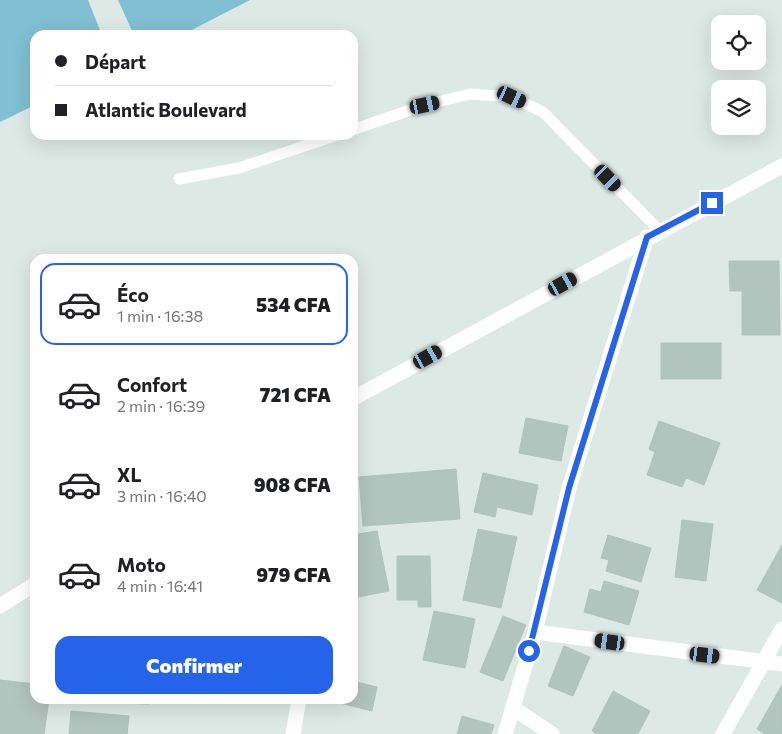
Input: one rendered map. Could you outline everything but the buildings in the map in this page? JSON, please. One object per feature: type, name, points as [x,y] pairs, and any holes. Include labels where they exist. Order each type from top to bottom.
[{"type":"street","points":[[358,396],[782,166]]},
{"type":"street","points":[[505,734],[534,632],[569,488],[654,234]]},
{"type":"street","points":[[0,606],[30,587]]},
{"type":"street","points":[[723,734],[782,629]]},
{"type":"street","points":[[534,632],[762,663],[782,664]]},
{"type":"street","points":[[294,734],[298,704]]},
{"type":"street","points":[[513,708],[552,734]]},
{"type":"lane","points":[[358,128],[425,105],[470,94],[512,97],[543,112],[654,234]]},
{"type":"lane","points":[[179,179],[239,168],[322,140]]},
{"type":"water","points":[[0,0],[250,0],[192,30],[30,30],[30,107],[0,122]]},
{"type":"pier","points":[[88,0],[118,0],[132,30],[100,30]]},
{"type":"route","points":[[529,651],[569,488],[647,237],[712,203]]}]
